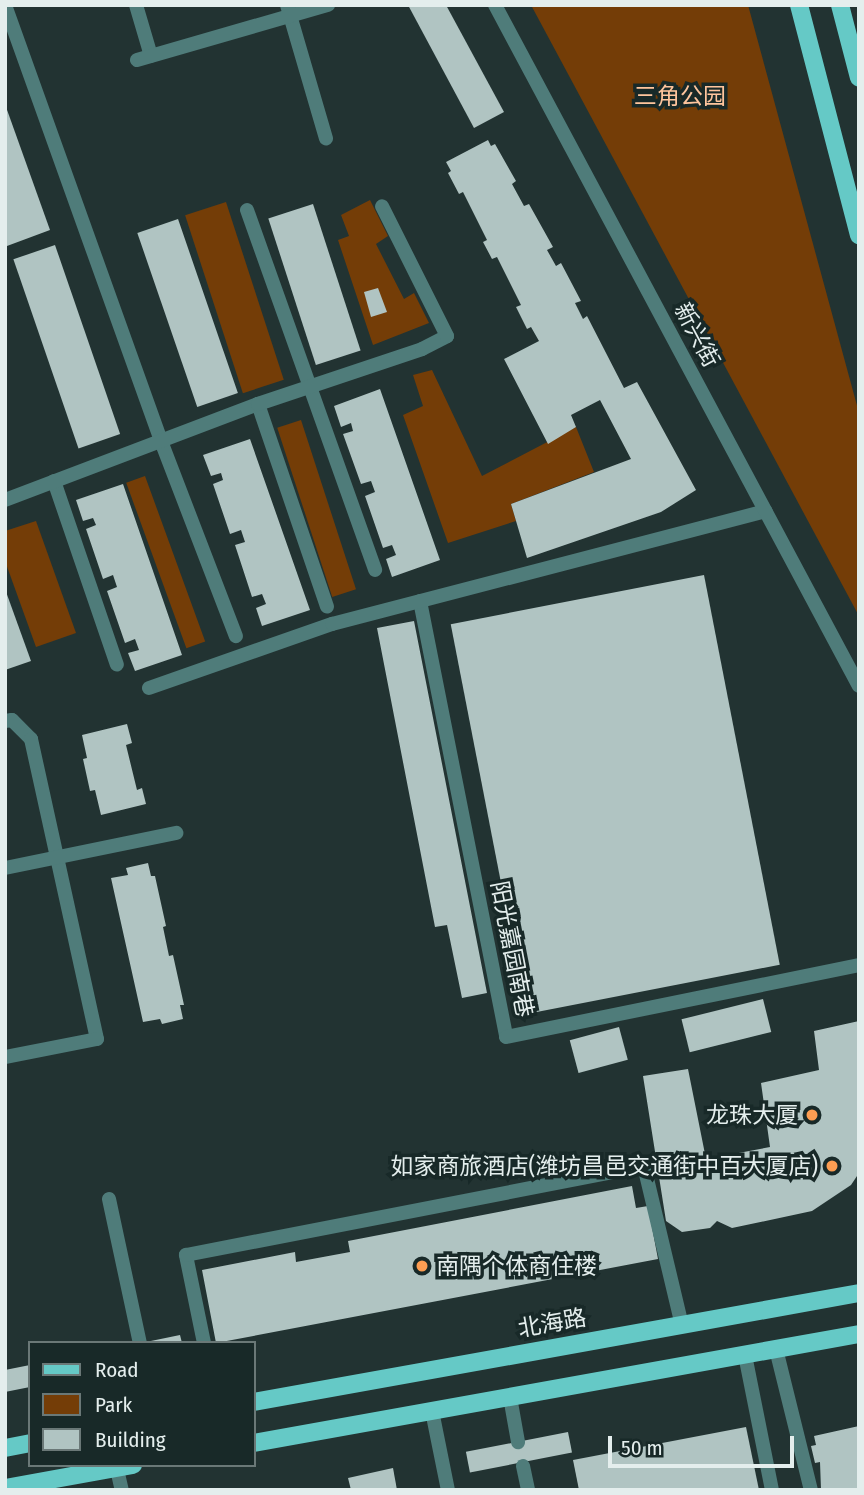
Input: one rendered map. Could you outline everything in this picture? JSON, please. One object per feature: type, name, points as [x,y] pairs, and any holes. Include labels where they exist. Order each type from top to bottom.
[{"type":"main road","points":[[799,5],[859,234]]},
{"type":"main road","points":[[840,5],[859,78]]},
{"type":"main road","name":"北海路","points":[[256,1402],[859,1293]]},
{"type":"main road","points":[[256,1443],[859,1334]]},
{"type":"main road","points":[[5,1448],[28,1443]]},
{"type":"main road","points":[[5,1488],[117,1467]]},
{"type":"street","points":[[5,5],[161,441],[236,636]]},
{"type":"street","points":[[136,5],[144,58],[289,11],[328,5]]},
{"type":"street","name":"新兴街","points":[[495,5],[859,686]]},
{"type":"street","points":[[289,11],[326,138]]},
{"type":"street","points":[[5,499],[258,404],[422,349],[447,336],[382,206]]},
{"type":"street","points":[[247,210],[375,570]]},
{"type":"street","points":[[258,404],[327,607]]},
{"type":"street","points":[[54,481],[117,665]]},
{"type":"street","points":[[149,688],[332,624],[765,511]]},
{"type":"street","name":"阳光嘉园南巷","points":[[420,601],[506,1037],[859,965]]},
{"type":"street","points":[[5,721],[12,720],[31,739],[97,1039],[5,1057]]},
{"type":"street","points":[[5,868],[176,833]]},
{"type":"street","points":[[204,1341],[186,1255],[644,1167],[682,1325]]},
{"type":"street","points":[[109,1199],[139,1341]]},
{"type":"street","points":[[776,1349],[811,1490]]},
{"type":"street","points":[[745,1355],[772,1490]]},
{"type":"street","points":[[510,1397],[518,1441]]},
{"type":"street","points":[[432,1411],[448,1490]]},
{"type":"street","points":[[523,1466],[528,1490]]},
{"type":"street","points":[[122,1467],[122,1490]]},
{"type":"green space","name":"三角公园","points":[[531,5],[748,5],[859,413],[859,616]]},
{"type":"green space","points":[[370,200],[388,236],[376,244],[404,299],[414,293],[429,323],[373,345],[338,240],[349,236],[341,215]]},
{"type":"green space","points":[[226,202],[284,380],[243,393],[185,215]]},
{"type":"green space","points":[[432,370],[482,476],[576,427],[594,472],[511,504],[516,521],[448,543],[403,415],[423,406],[413,375]]},
{"type":"green space","points":[[301,420],[356,589],[332,597],[277,428]]},
{"type":"green space","points":[[145,476],[205,641],[186,648],[126,483]]},
{"type":"green space","points":[[36,521],[76,633],[36,647],[5,561],[5,531]]},
{"type":"building","points":[[408,5],[446,5],[504,112],[474,128]]},
{"type":"building","points":[[6,107],[50,230],[7,246],[5,242]]},
{"type":"building","points":[[488,140],[491,146],[495,144],[516,181],[512,184],[524,206],[529,204],[553,247],[547,250],[556,266],[561,263],[581,301],[575,303],[583,319],[587,316],[624,388],[637,382],[696,490],[661,512],[527,558],[511,504],[631,459],[600,400],[571,415],[576,427],[548,444],[504,359],[539,341],[531,327],[527,329],[516,307],[521,305],[497,257],[492,259],[483,242],[487,240],[463,192],[459,194],[448,173],[451,171],[446,162]]},
{"type":"building","points":[[313,204],[361,350],[316,365],[268,219]]},
{"type":"building","points":[[178,219],[238,393],[197,407],[137,233]]},
{"type":"building","points":[[55,245],[120,434],[79,448],[13,259]]},
{"type":"building","points":[[378,288],[387,312],[371,317],[364,292]]},
{"type":"building","points":[[380,389],[440,560],[392,577],[386,559],[396,555],[392,545],[383,548],[365,496],[375,492],[371,481],[361,484],[343,434],[353,431],[351,423],[341,427],[334,406]]},
{"type":"building","points":[[250,439],[310,610],[262,626],[256,608],[266,604],[262,594],[252,597],[235,545],[245,542],[241,530],[230,534],[213,484],[223,480],[221,473],[211,476],[203,455]]},
{"type":"building","points":[[123,484],[182,655],[135,671],[128,653],[139,650],[135,639],[125,643],[107,591],[117,587],[113,575],[103,579],[86,529],[96,525],[93,518],[83,521],[76,500]]},
{"type":"building","points":[[704,575],[780,965],[526,1014],[451,624]]},
{"type":"building","points":[[5,589],[31,661],[5,670]]},
{"type":"building","points":[[414,621],[487,993],[462,998],[447,925],[435,927],[377,628]]},
{"type":"building","points":[[127,724],[132,743],[126,745],[137,790],[142,788],[146,804],[101,815],[95,790],[90,791],[83,759],[87,758],[82,735]]},
{"type":"building","points":[[148,863],[151,876],[155,876],[166,926],[163,927],[169,956],[173,955],[184,1005],[180,1005],[183,1019],[162,1024],[160,1019],[143,1022],[111,878],[128,875],[126,868]]},
{"type":"building","points":[[763,999],[771,1032],[690,1052],[681,1019]]},
{"type":"building","name":"龙珠大厦","points":[[859,1021],[859,1173],[851,1185],[812,1211],[732,1228],[717,1221],[710,1228],[682,1232],[666,1221],[643,1076],[688,1069],[706,1159],[770,1147],[761,1083],[819,1070],[814,1031]]},
{"type":"building","points":[[619,1027],[628,1060],[579,1073],[570,1040]]},
{"type":"building","name":"南隅个体商住楼","points":[[632,1186],[636,1208],[648,1206],[658,1259],[216,1341],[202,1270],[295,1252],[296,1262],[350,1252],[348,1241]]},
{"type":"building","points":[[180,1335],[182,1341],[151,1341]]},
{"type":"building","points":[[28,1365],[28,1387],[5,1392],[5,1370]]},
{"type":"building","points":[[859,1426],[859,1490],[821,1490],[820,1462],[815,1463],[811,1446],[816,1445],[814,1436]]},
{"type":"building","points":[[746,1427],[759,1490],[579,1490],[573,1460]]},
{"type":"building","points":[[568,1432],[572,1453],[470,1472],[466,1452]]},
{"type":"building","points":[[393,1468],[397,1490],[351,1490],[348,1478]]},
{"type":"place","name":"龙珠大厦","points":[[812,1115]]},
{"type":"place","name":"如家商旅酒店(潍坊昌邑交通街中百大厦店)","points":[[832,1166]]},
{"type":"place","name":"南隅个体商住楼","points":[[422,1266]]}]
